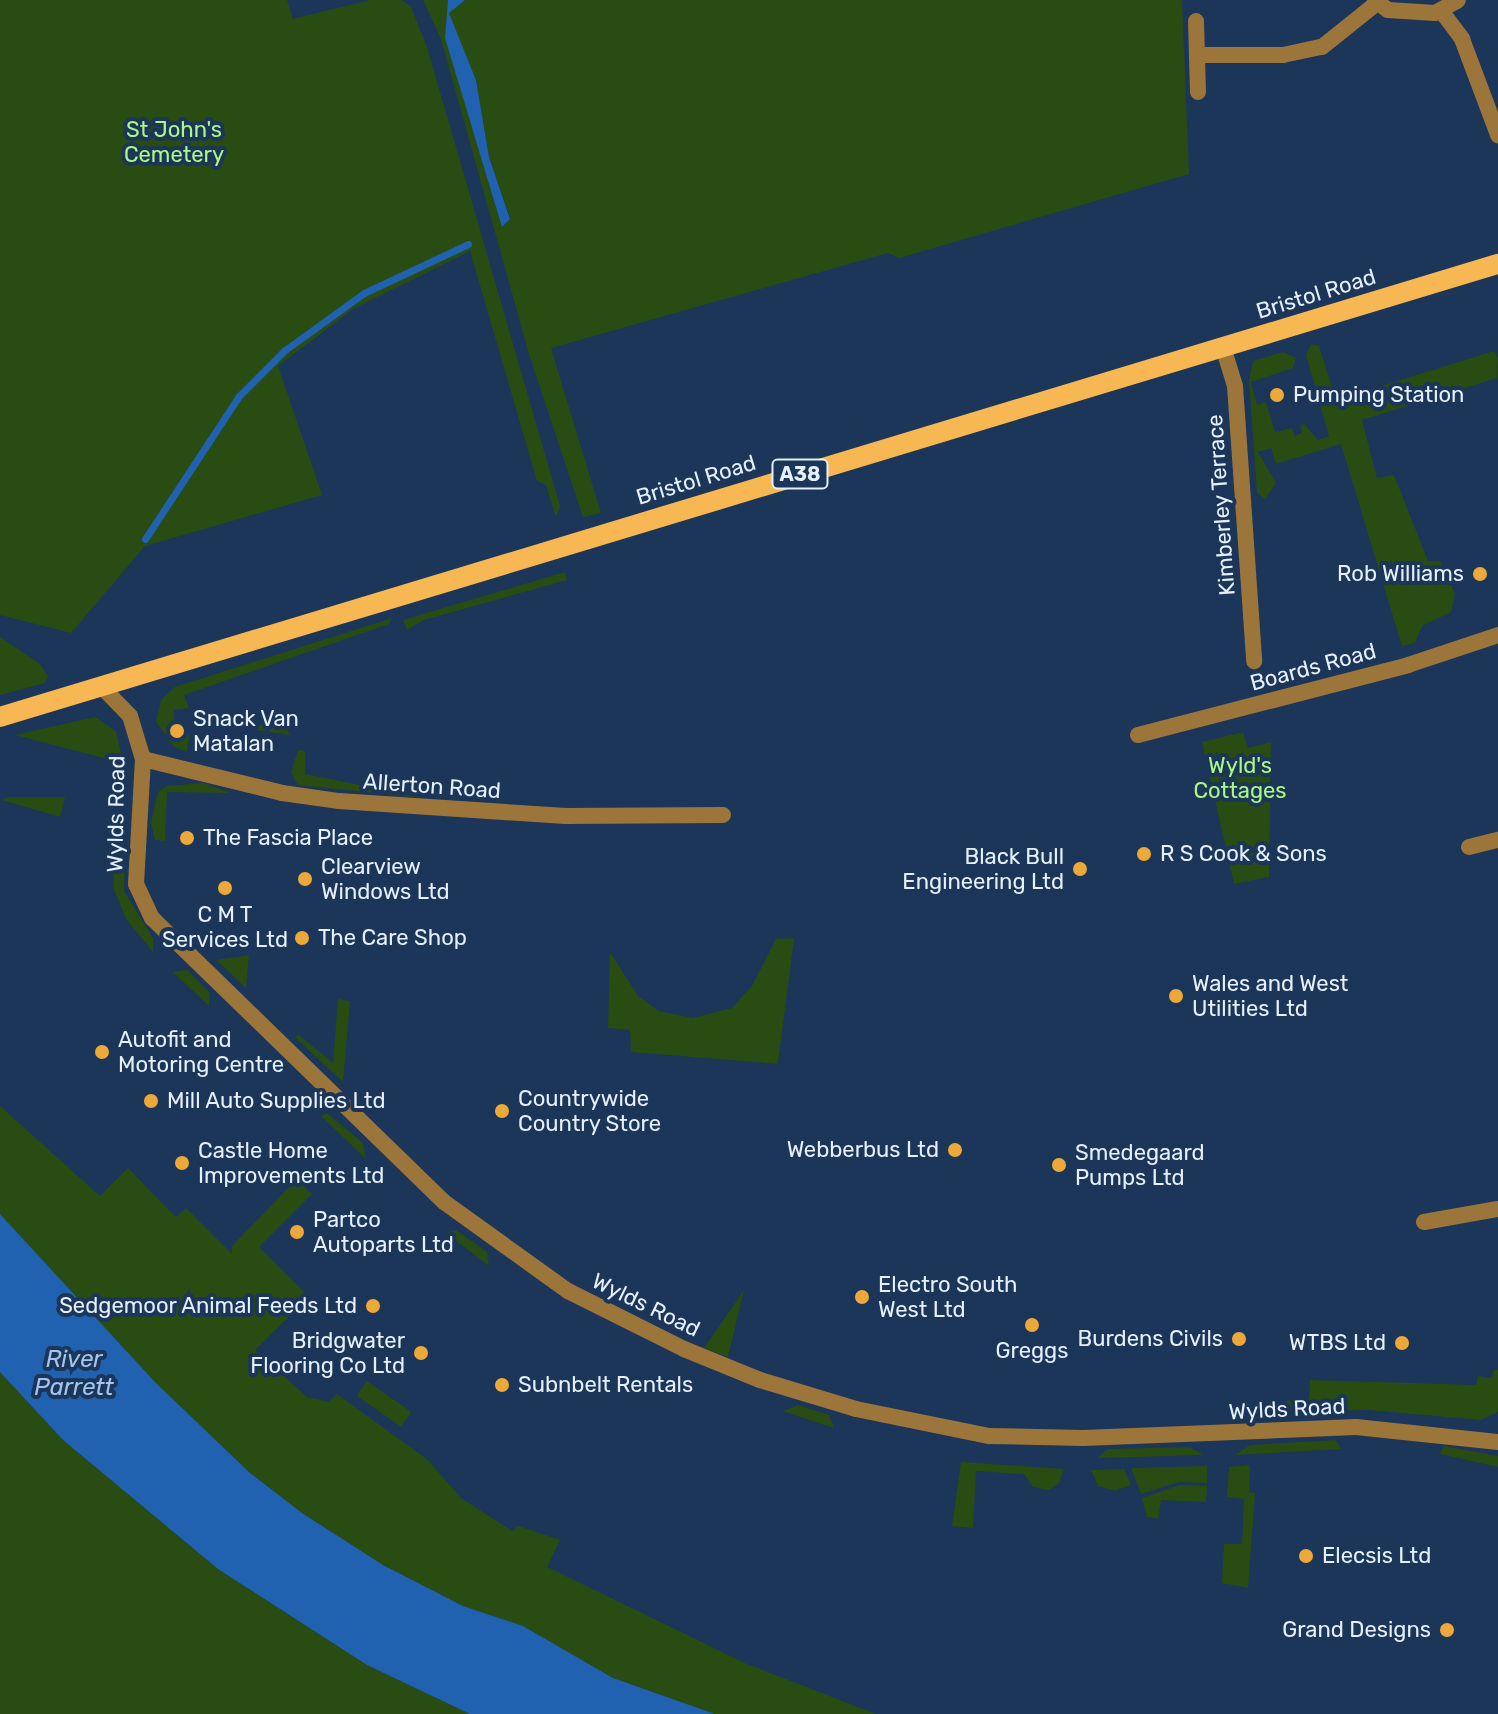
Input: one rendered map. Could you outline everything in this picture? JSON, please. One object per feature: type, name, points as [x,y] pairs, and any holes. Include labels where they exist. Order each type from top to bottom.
[{"type":"main road","name":"Bristol Road","points":[[0,717],[1498,264]]},
{"type":"street","points":[[1197,55],[1283,55],[1322,47],[1376,1],[1388,10],[1442,12],[1458,0]]},
{"type":"street","points":[[1442,12],[1462,39],[1498,135]]},
{"type":"street","points":[[1196,21],[1198,92]]},
{"type":"street","name":"Kimberley Terrace","points":[[1223,347],[1235,386],[1254,661]]},
{"type":"street","name":"Boards Road","points":[[1138,735],[1408,665],[1498,635]]},
{"type":"street","name":"Wylds Road","points":[[103,688],[130,716],[143,759],[136,884],[152,918],[444,1202],[528,1267],[618,1317],[800,1394],[989,1436],[1098,1438],[1356,1427],[1498,1442]]},
{"type":"street","name":"Allerton Road","points":[[143,759],[282,793],[339,801],[566,816],[723,815]]},
{"type":"street","points":[[1469,847],[1498,840]]},
{"type":"street","points":[[1424,1222],[1498,1209]]},
{"type":"green space","name":"St John's Cemetery","points":[[0,0],[287,0],[293,19],[370,0],[402,0],[411,7],[427,47],[560,506],[556,517],[546,485],[537,481],[470,251],[353,309],[278,366],[322,495],[145,546],[71,633],[0,615]]},
{"type":"green space","points":[[423,0],[448,0],[449,12],[465,0],[1182,0],[1189,174],[899,258],[888,253],[551,348],[601,513],[583,517],[529,354],[441,39]],"holes":[[[449,15],[476,80],[489,157],[510,218],[503,227],[453,55]]]},
{"type":"green space","points":[[1311,344],[1319,346],[1336,400],[1494,351],[1498,358],[1497,378],[1362,420],[1377,478],[1394,475],[1428,561],[1440,561],[1455,594],[1451,612],[1422,626],[1415,643],[1402,646],[1341,444],[1276,464],[1271,448],[1258,452],[1276,483],[1265,499],[1257,493],[1249,380],[1253,361],[1283,352],[1296,358],[1293,368],[1251,382],[1257,405],[1266,402],[1275,432],[1292,428],[1295,436],[1302,433],[1300,425],[1304,424],[1318,440],[1329,436],[1306,355]]},
{"type":"green space","points":[[565,572],[567,580],[424,620],[407,630],[403,620]]},
{"type":"green space","points":[[392,618],[389,624],[184,695],[189,708],[174,710],[174,732],[189,735],[187,752],[175,747],[156,722],[161,700],[175,687]]},
{"type":"green space","points":[[0,637],[40,664],[48,676],[45,683],[0,695]]},
{"type":"green space","points":[[246,716],[253,727],[281,718],[290,735],[238,727],[237,720]]},
{"type":"green space","points":[[95,717],[116,731],[123,763],[15,735]]},
{"type":"green space","name":"Wyld's Cottages","points":[[1243,732],[1248,748],[1271,742],[1269,877],[1234,884],[1202,742]]},
{"type":"green space","points":[[298,750],[305,751],[305,774],[424,798],[298,785],[291,772]]},
{"type":"green space","points":[[203,783],[231,793],[167,792],[165,841],[155,840],[151,823],[158,792],[166,786]]},
{"type":"green space","points":[[8,797],[65,797],[60,817],[2,800]]},
{"type":"green space","points":[[120,813],[125,819],[124,891],[153,938],[153,952],[126,919],[114,889],[112,853],[116,814]]},
{"type":"green space","points":[[794,938],[778,1064],[631,1052],[630,1030],[608,1028],[610,952],[638,996],[659,1011],[693,1018],[732,1008],[752,986],[776,939]]},
{"type":"green space","points":[[249,955],[246,988],[216,960]]},
{"type":"green space","points":[[187,970],[210,993],[209,1006],[173,972]]},
{"type":"green space","points":[[338,999],[350,1001],[343,1082],[295,1037],[298,1034],[333,1063]]},
{"type":"green space","points":[[0,1106],[100,1196],[128,1168],[176,1217],[186,1208],[232,1254],[232,1246],[297,1179],[312,1194],[259,1247],[309,1297],[255,1350],[307,1397],[329,1402],[337,1394],[428,1460],[461,1498],[512,1531],[518,1526],[560,1540],[547,1567],[747,1664],[876,1714],[715,1714],[613,1678],[523,1626],[463,1606],[383,1565],[302,1513],[250,1473],[155,1382],[0,1214]]},
{"type":"green space","points":[[327,1113],[363,1143],[366,1159],[321,1116]]},
{"type":"green space","points":[[456,1230],[487,1252],[489,1266],[446,1233]]},
{"type":"green space","points":[[744,1290],[728,1357],[704,1348]]},
{"type":"green space","points":[[1494,1369],[1498,1370],[1498,1412],[1481,1420],[1368,1410],[1246,1414],[1246,1406],[1309,1398],[1310,1380],[1476,1385],[1478,1376],[1492,1378]]},
{"type":"green space","points":[[0,1372],[63,1440],[218,1569],[367,1665],[470,1714],[0,1714]]},
{"type":"green space","points":[[367,1381],[411,1412],[401,1427],[357,1396]]},
{"type":"green space","points":[[798,1405],[829,1415],[834,1428],[783,1411]]},
{"type":"green space","points":[[1336,1440],[1341,1449],[1235,1455],[1250,1445]]},
{"type":"green space","points":[[1444,1446],[1498,1456],[1498,1467],[1440,1454]]},
{"type":"green space","points":[[1190,1447],[1203,1455],[1097,1458],[1108,1449]]},
{"type":"green space","points":[[961,1462],[1064,1469],[1059,1483],[1049,1490],[1033,1487],[1024,1474],[976,1471],[973,1528],[952,1526]]},
{"type":"green space","points":[[1250,1465],[1249,1492],[1255,1493],[1248,1588],[1222,1583],[1224,1544],[1242,1544],[1244,1499],[1227,1497],[1229,1467]]},
{"type":"green space","points":[[1207,1466],[1207,1483],[1179,1482],[1141,1494],[1131,1468]]},
{"type":"green space","points":[[1124,1469],[1131,1485],[1115,1491],[1098,1486],[1091,1470]]},
{"type":"green space","points":[[1180,1485],[1207,1486],[1206,1502],[1161,1500],[1158,1519],[1147,1517],[1142,1498]]},
{"type":"water","points":[[448,0],[465,0],[449,13],[476,80],[489,157],[510,219],[502,227],[445,38]]},
{"type":"water","name":"River Parrett","points":[[0,1214],[155,1382],[250,1473],[302,1513],[383,1565],[463,1606],[523,1626],[613,1678],[715,1714],[470,1714],[367,1665],[218,1569],[63,1440],[0,1372]]},
{"type":"waterway","points":[[145,539],[239,396],[285,350],[364,293],[468,244]]},
{"type":"place","name":"Pumping Station","points":[[1277,395]]},
{"type":"place","name":"Rob Williams","points":[[1480,574]]},
{"type":"place","name":"Snack Van Matalan","points":[[177,731]]},
{"type":"place","name":"The Fascia Place","points":[[187,838]]},
{"type":"place","name":"R S Cook & Sons","points":[[1144,854]]},
{"type":"place","name":"Black Bull Engineering Ltd","points":[[1080,869]]},
{"type":"place","name":"Clearview Windows Ltd","points":[[305,879]]},
{"type":"place","name":"C M T Services Ltd","points":[[225,888]]},
{"type":"place","name":"The Care Shop","points":[[302,938]]},
{"type":"place","name":"Wales and West Utilities Ltd","points":[[1176,996]]},
{"type":"place","name":"Autofit and Motoring Centre","points":[[102,1052]]},
{"type":"place","name":"Mill Auto Supplies Ltd","points":[[151,1101]]},
{"type":"place","name":"Countrywide Country Store","points":[[502,1111]]},
{"type":"place","name":"Webberbus Ltd","points":[[955,1150]]},
{"type":"place","name":"Castle Home Improvements Ltd","points":[[182,1163]]},
{"type":"place","name":"Smedegaard Pumps Ltd","points":[[1059,1165]]},
{"type":"place","name":"Partco Autoparts Ltd","points":[[297,1232]]},
{"type":"place","name":"Electro South West Ltd","points":[[862,1297]]},
{"type":"place","name":"Sedgemoor Animal Feeds Ltd","points":[[373,1306]]},
{"type":"place","name":"Greggs","points":[[1032,1325]]},
{"type":"place","name":"Burdens Civils","points":[[1239,1339]]},
{"type":"place","name":"WTBS Ltd","points":[[1402,1343]]},
{"type":"place","name":"Bridgwater Flooring Co Ltd","points":[[421,1353]]},
{"type":"place","name":"Subnbelt Rentals","points":[[502,1385]]},
{"type":"place","name":"Elecsis Ltd","points":[[1306,1556]]},
{"type":"place","name":"Grand Designs","points":[[1447,1630]]}]
